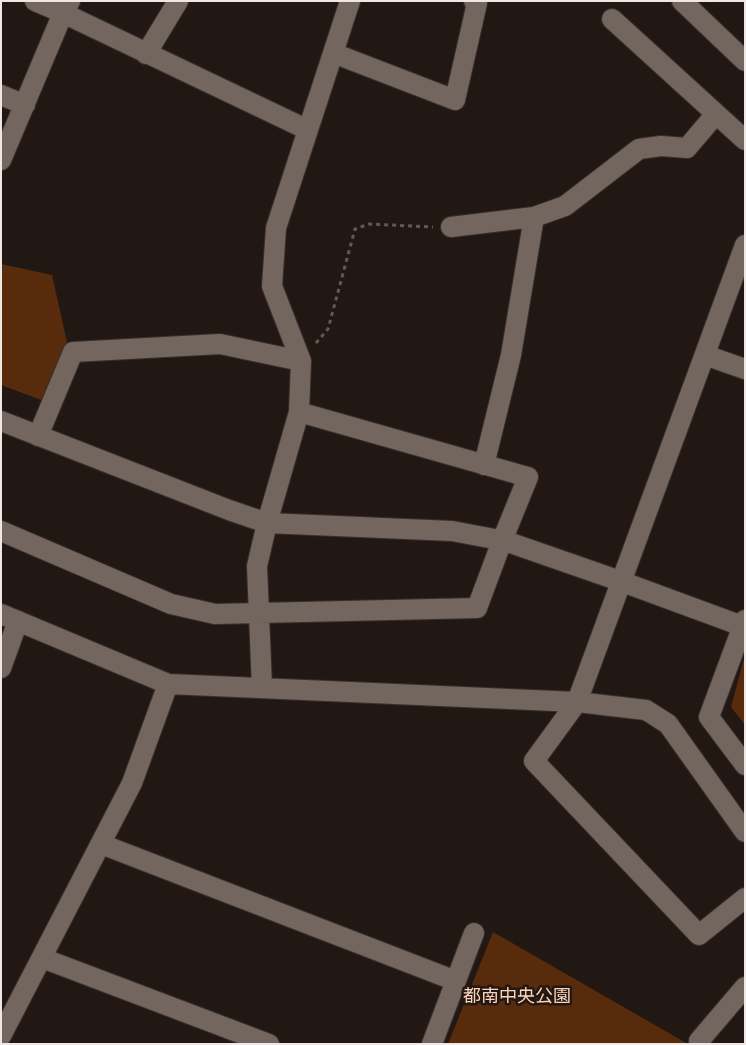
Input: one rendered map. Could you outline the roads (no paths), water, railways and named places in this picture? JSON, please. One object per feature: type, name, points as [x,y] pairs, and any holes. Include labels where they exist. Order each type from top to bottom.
[{"type":"street","points":[[35,1],[67,7],[146,54],[308,130]]},
{"type":"street","points":[[146,54],[178,1]]},
{"type":"street","points":[[262,688],[257,566],[267,523],[299,412],[302,361],[272,286],[276,228],[350,1]]},
{"type":"street","points":[[333,54],[455,100],[477,3],[474,1]]},
{"type":"street","points":[[682,1],[745,61]]},
{"type":"street","points":[[1,160],[67,7]]},
{"type":"street","points":[[612,19],[715,115],[745,140]]},
{"type":"street","points":[[1,95],[25,104]]},
{"type":"street","points":[[451,227],[534,217],[565,206],[639,149],[661,146],[687,148],[715,115]]},
{"type":"street","points":[[484,465],[511,355],[534,217]]},
{"type":"street","points":[[745,245],[577,702],[534,761],[699,935],[745,898]]},
{"type":"street","points":[[38,436],[73,352],[220,344],[302,361]]},
{"type":"street","points":[[705,355],[745,369]]},
{"type":"street","points":[[1,531],[171,604],[215,614],[477,608],[528,477],[299,412]]},
{"type":"street","points":[[1,421],[267,523],[452,531],[502,541],[744,625],[709,717],[745,765]]},
{"type":"street","points":[[1,668],[10,618],[168,684],[577,702],[646,710],[668,724],[745,832]]},
{"type":"street","points":[[1,1036],[132,783],[168,684]]},
{"type":"street","points":[[101,844],[456,981]]},
{"type":"street","points":[[432,1044],[474,933]]},
{"type":"street","points":[[42,958],[269,1044]]},
{"type":"street","points":[[699,1041],[745,986]]},
{"type":"park label","name":"都南中央公園","points":[[517,998]]}]
